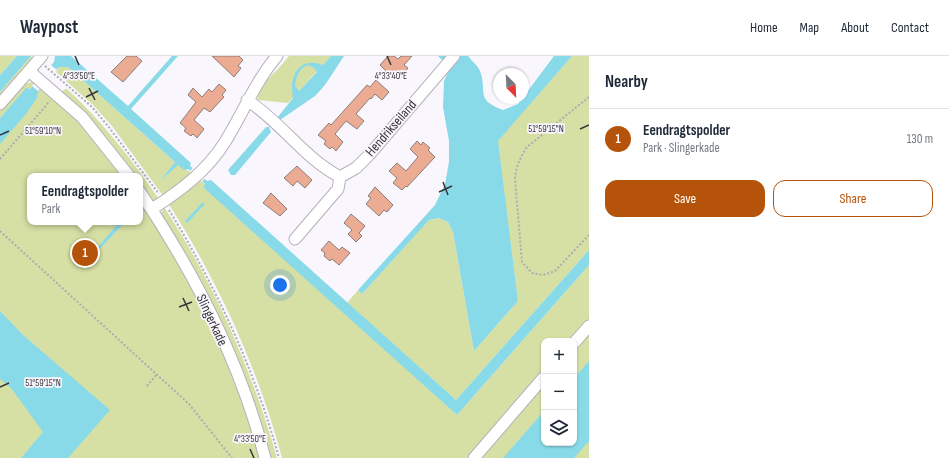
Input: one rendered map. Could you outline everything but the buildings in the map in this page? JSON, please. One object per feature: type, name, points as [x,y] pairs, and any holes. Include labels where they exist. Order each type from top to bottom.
[{"type":"street","points":[[0,104],[37,79],[42,56]]},
{"type":"street","points":[[152,210],[201,172],[224,143],[257,83],[277,56]]},
{"type":"street","name":"Hendrikseiland","points":[[340,177],[356,168],[370,154],[454,56]]},
{"type":"street","points":[[37,79],[82,117],[127,173]]},
{"type":"street","points":[[247,100],[258,107],[326,169],[340,177],[338,189],[295,239]]},
{"type":"street","name":"Slingerkade","points":[[143,196],[199,291],[222,340],[244,393],[265,458]]},
{"type":"street","points":[[577,340],[589,326]]},
{"type":"street","points":[[474,458],[541,381]]},
{"type":"path","points":[[0,159],[65,84],[47,68]]},
{"type":"path","points":[[589,97],[527,147],[518,163],[515,179],[522,262],[532,273],[543,275],[556,271],[589,234]]},
{"type":"path","points":[[0,231],[190,404],[232,458]]},
{"type":"path","points":[[147,386],[157,374]]},
{"type":"green space","points":[[0,56],[17,56],[0,75]]},
{"type":"green space","points":[[31,56],[35,59],[0,99],[0,92]]},
{"type":"green space","points":[[289,56],[331,56],[288,103],[258,100],[257,90]]},
{"type":"green space","points":[[572,56],[589,56],[589,250],[456,400],[347,303],[358,290],[362,294],[429,220],[439,218],[448,222],[453,232],[474,351],[518,301],[497,141]]},
{"type":"green space","points":[[59,67],[68,67],[175,162],[160,181],[178,164],[193,174],[164,197],[112,126],[93,105],[56,72]]},
{"type":"green space","points":[[32,82],[35,84],[30,89],[26,89],[0,118],[0,110],[23,84]]},
{"type":"green space","points":[[41,87],[78,120],[122,173],[27,173],[27,225],[143,225],[143,204],[182,268],[210,322],[236,384],[261,458],[0,458],[0,128]]},
{"type":"green space","points":[[67,89],[93,114],[140,173],[131,173],[61,93]]},
{"type":"green space","points":[[143,177],[159,199],[155,201],[146,194],[143,189]]},
{"type":"green space","points":[[199,179],[457,415],[589,265],[589,320],[573,338],[541,338],[541,374],[468,458],[282,458],[261,391],[235,326],[204,263],[168,203]]},
{"type":"green space","points":[[164,207],[199,266],[230,328],[256,392],[277,458],[269,458],[266,446],[161,214]]},
{"type":"green space","points":[[589,333],[589,458],[479,458],[541,387],[541,446],[577,446],[577,347]]},
{"type":"water","points":[[17,56],[31,56],[0,92],[0,75]]},
{"type":"water","points":[[55,56],[71,56],[128,106],[172,56],[178,56],[131,109],[191,163],[190,166],[193,168],[190,171],[188,169],[184,170],[178,165],[160,181],[175,162],[68,67],[59,67],[38,92],[37,98],[26,114],[0,144],[0,118],[26,88],[30,89],[54,62]]},
{"type":"water","points":[[331,56],[344,56],[325,85],[315,96],[280,120],[277,118],[293,98],[292,83],[297,70],[307,63],[323,65]],"holes":[[[307,65],[313,67],[317,72],[299,91],[295,86],[298,74]]]},
{"type":"water","points":[[438,56],[468,56],[480,71],[485,98],[494,106],[503,110],[518,104],[529,104],[529,89],[554,56],[572,56],[498,141],[518,301],[474,351],[453,232],[448,222],[439,218],[429,220],[362,294],[358,290],[435,205],[445,184],[449,162],[449,141],[443,107],[444,81],[450,68]]},
{"type":"water","points":[[266,127],[269,127],[271,132],[235,175],[231,175],[228,170]]},
{"type":"water","points":[[205,179],[207,181],[211,180],[456,400],[589,250],[589,265],[457,415],[204,188],[205,184],[202,181]]},
{"type":"water","points":[[116,225],[122,225],[95,254],[94,252]]},
{"type":"water","points":[[0,311],[23,335],[110,410],[68,458],[21,458],[43,432],[11,388],[0,379]]},
{"type":"water","points":[[589,361],[589,441],[574,458],[503,458],[541,414],[541,446],[577,446],[577,375]]},
{"type":"pier","points":[[51,65],[57,70],[38,91],[32,86]]},
{"type":"waterway","points":[[187,221],[203,204]]},
{"type":"place","name":"Eendragtspolder","points":[[85,253]]}]
